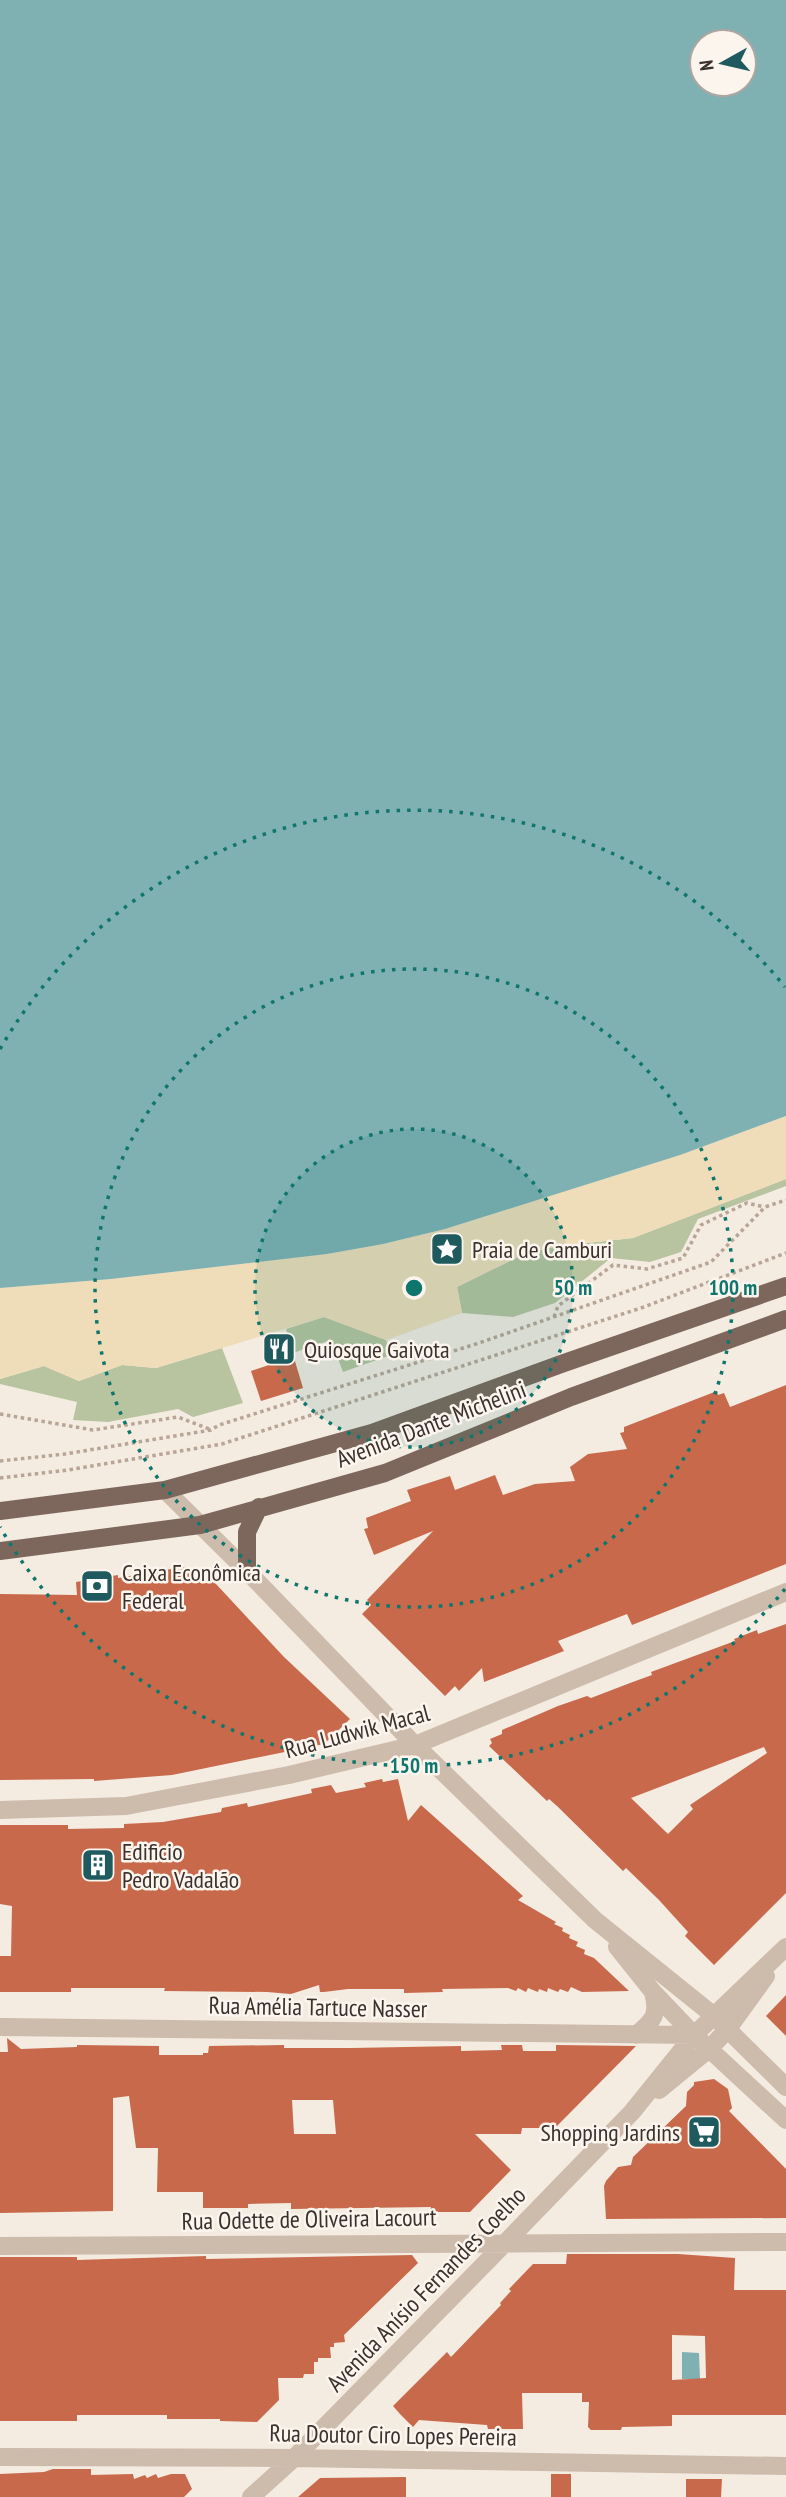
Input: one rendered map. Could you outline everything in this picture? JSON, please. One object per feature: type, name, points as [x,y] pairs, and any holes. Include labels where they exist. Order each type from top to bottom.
[{"type":"main road","name":"Avenida Dante Michelini","points":[[0,1511],[165,1490],[372,1433],[786,1286]]},
{"type":"main road","name":"Avenida Dante Michelini","points":[[0,1551],[200,1525],[384,1473],[571,1397],[786,1319]]},
{"type":"main road","points":[[247,1571],[247,1532],[258,1507]]},
{"type":"street","points":[[165,1490],[415,1745],[595,1920],[713,2015],[786,2087]]},
{"type":"street","name":"Rua Ludwik Macal","points":[[0,1810],[125,1806],[289,1775],[415,1745],[786,1592]]},
{"type":"street","points":[[595,1920],[653,1992],[694,2035],[786,2120]]},
{"type":"street","name":"Avenida Anísio Fernandes Coelho","points":[[251,2497],[295,2458],[632,2112],[713,2015],[786,1948]]},
{"type":"street","name":"Avenida Anísio Fernandes Coelho","points":[[632,2112],[709,2049],[727,2030],[786,1948]]},
{"type":"street","points":[[636,2035],[652,2022],[657,2007],[653,1992]]},
{"type":"street","name":"Rua Amélia Tartuce Nasser","points":[[0,2027],[694,2035]]},
{"type":"street","name":"Rua Odette de Oliveira Lacourt","points":[[0,2246],[507,2241],[786,2242]]},
{"type":"street","name":"Rua Doutor Ciro Lopes Pereira","points":[[0,2457],[295,2458],[786,2466]]},
{"type":"path","points":[[0,1461],[65,1454],[211,1430],[554,1317],[711,1262],[765,1207],[786,1200]]},
{"type":"path","points":[[554,1317],[558,1306],[613,1265],[647,1269],[683,1258],[701,1225],[747,1203],[765,1207]]},
{"type":"path","points":[[0,1478],[68,1470],[222,1444],[641,1308],[786,1254]]},
{"type":"path","points":[[0,1414],[93,1430],[178,1417],[211,1430]]},
{"type":"green space","points":[[786,1179],[786,1186],[698,1219],[681,1252],[650,1262],[611,1258],[555,1303],[513,1317],[462,1313],[457,1287],[526,1253],[559,1246],[633,1238]]},
{"type":"green space","points":[[324,1317],[386,1340],[391,1355],[343,1372],[331,1340],[293,1353],[286,1329]]},
{"type":"green space","points":[[222,1348],[243,1403],[193,1417],[178,1409],[108,1422],[73,1420],[77,1402],[0,1384],[0,1379],[44,1366],[79,1381],[122,1365],[156,1368]]},
{"type":"sand","name":"Praia de Camburi","points":[[786,1116],[786,1179],[633,1238],[559,1246],[526,1253],[457,1287],[462,1313],[386,1340],[324,1317],[156,1368],[122,1365],[79,1381],[44,1366],[0,1379],[0,1288],[111,1279],[327,1254],[383,1244],[445,1229],[679,1155]]},
{"type":"water","points":[[0,0],[786,0],[786,1116],[680,1155],[445,1229],[383,1244],[327,1254],[111,1279],[0,1288]]},
{"type":"water","points":[[682,2352],[699,2353],[700,2379],[682,2379]]},
{"type":"building","points":[[288,1338],[303,1388],[261,1401],[251,1371],[272,1364],[266,1345]]},
{"type":"building","points":[[786,1385],[786,1564],[632,1625],[627,1614],[558,1641],[564,1651],[484,1682],[482,1668],[459,1691],[455,1686],[445,1696],[362,1614],[371,1605],[367,1600],[433,1531],[374,1555],[364,1529],[368,1528],[366,1518],[411,1501],[407,1490],[450,1476],[455,1490],[495,1475],[503,1495],[535,1484],[575,1481],[570,1467],[588,1454],[627,1449],[620,1433],[624,1432],[624,1427],[717,1391],[718,1395],[724,1393],[730,1407]]},
{"type":"building","points":[[183,1567],[203,1570],[284,1657],[350,1719],[324,1744],[172,1775],[94,1781],[0,1780],[0,1594],[77,1595],[76,1582]]},
{"type":"building","points":[[786,1624],[786,1893],[714,1965],[685,1936],[688,1932],[659,1900],[626,1868],[623,1871],[557,1806],[549,1799],[547,1801],[489,1746],[492,1743],[490,1739],[502,1734],[502,1730],[558,1706],[587,1696],[591,1698],[652,1675],[651,1672],[735,1641],[734,1639],[757,1630],[758,1634]],"holes":[[[764,1747],[767,1753],[690,1805],[693,1809],[668,1834],[631,1798]]]},
{"type":"building","points":[[382,1779],[383,1782],[398,1779],[408,1821],[421,1805],[523,1896],[518,1900],[556,1922],[554,1924],[563,1928],[562,1931],[570,1935],[569,1938],[578,1942],[576,1946],[585,1950],[584,1954],[594,1958],[629,1991],[582,1992],[571,1987],[568,1992],[548,1988],[547,1992],[539,1989],[538,1992],[528,1988],[526,1992],[518,1988],[516,1991],[508,1988],[442,1989],[443,1992],[404,1993],[404,1989],[320,1992],[319,1985],[291,1994],[164,1991],[165,1988],[71,1988],[71,1992],[0,1992],[0,1956],[11,1956],[12,1906],[0,1904],[0,1825],[68,1825],[68,1829],[124,1828],[124,1824],[163,1822],[221,1812],[222,1808],[247,1803],[248,1807],[312,1793],[311,1789],[331,1785],[336,1793],[366,1787],[364,1783]]},
{"type":"building","points":[[786,1995],[786,2036],[766,2016]]},
{"type":"building","points":[[7,2038],[21,2049],[77,2045],[159,2046],[159,2055],[203,2055],[208,2053],[209,2046],[461,2046],[461,2051],[502,2050],[501,2045],[522,2045],[523,2051],[556,2051],[556,2045],[636,2046],[555,2128],[522,2128],[521,2134],[475,2134],[511,2170],[470,2212],[430,2212],[431,2207],[291,2209],[291,2203],[248,2204],[248,2208],[203,2208],[203,2192],[157,2192],[158,2148],[136,2148],[129,2096],[113,2098],[113,2211],[0,2213],[0,2052],[8,2052]],"holes":[[[292,2100],[333,2100],[336,2134],[294,2134]]]},
{"type":"building","name":"Shopping Jardins","points":[[714,2079],[728,2089],[732,2108],[729,2111],[786,2169],[786,2218],[606,2219],[606,2181],[618,2167],[631,2165],[633,2157],[686,2106],[687,2092],[694,2082]]},
{"type":"building","points":[[567,2254],[678,2254],[735,2258],[734,2290],[786,2290],[786,2415],[672,2415],[672,2426],[591,2430],[588,2427],[589,2402],[582,2402],[582,2393],[522,2393],[523,2429],[488,2429],[487,2425],[419,2420],[413,2427],[393,2406],[447,2352],[451,2357],[501,2305],[511,2291],[509,2289],[533,2264],[566,2264]],"holes":[[[672,2335],[705,2336],[706,2378],[672,2380]]]},
{"type":"building","points":[[412,2255],[418,2263],[344,2335],[345,2342],[334,2343],[334,2347],[330,2347],[331,2358],[318,2358],[318,2362],[314,2362],[314,2374],[304,2374],[303,2378],[278,2378],[279,2400],[257,2422],[167,2419],[167,2415],[77,2415],[77,2421],[0,2421],[0,2257],[77,2257],[77,2260]]},
{"type":"building","points":[[53,2469],[91,2469],[91,2475],[133,2474],[134,2479],[145,2475],[147,2478],[156,2474],[158,2478],[185,2474],[192,2489],[184,2497],[0,2497],[0,2474],[44,2472]]},
{"type":"building","points":[[551,2474],[571,2474],[571,2497],[551,2497]]},
{"type":"building","points":[[406,2477],[406,2497],[298,2497],[320,2478]]},
{"type":"building","points":[[686,2479],[722,2479],[721,2497],[686,2497]]},
{"type":"place","name":"Praia de Camburi","points":[[447,1249]]},
{"type":"place","name":"Quiosque Gaivota","points":[[279,1349]]},
{"type":"place","name":"Caixa Econômica Federal","points":[[97,1586]]},
{"type":"place","name":"Edificio Pedro Vadalão","points":[[98,1865]]},
{"type":"place","name":"Shopping Jardins","points":[[704,2132]]}]
